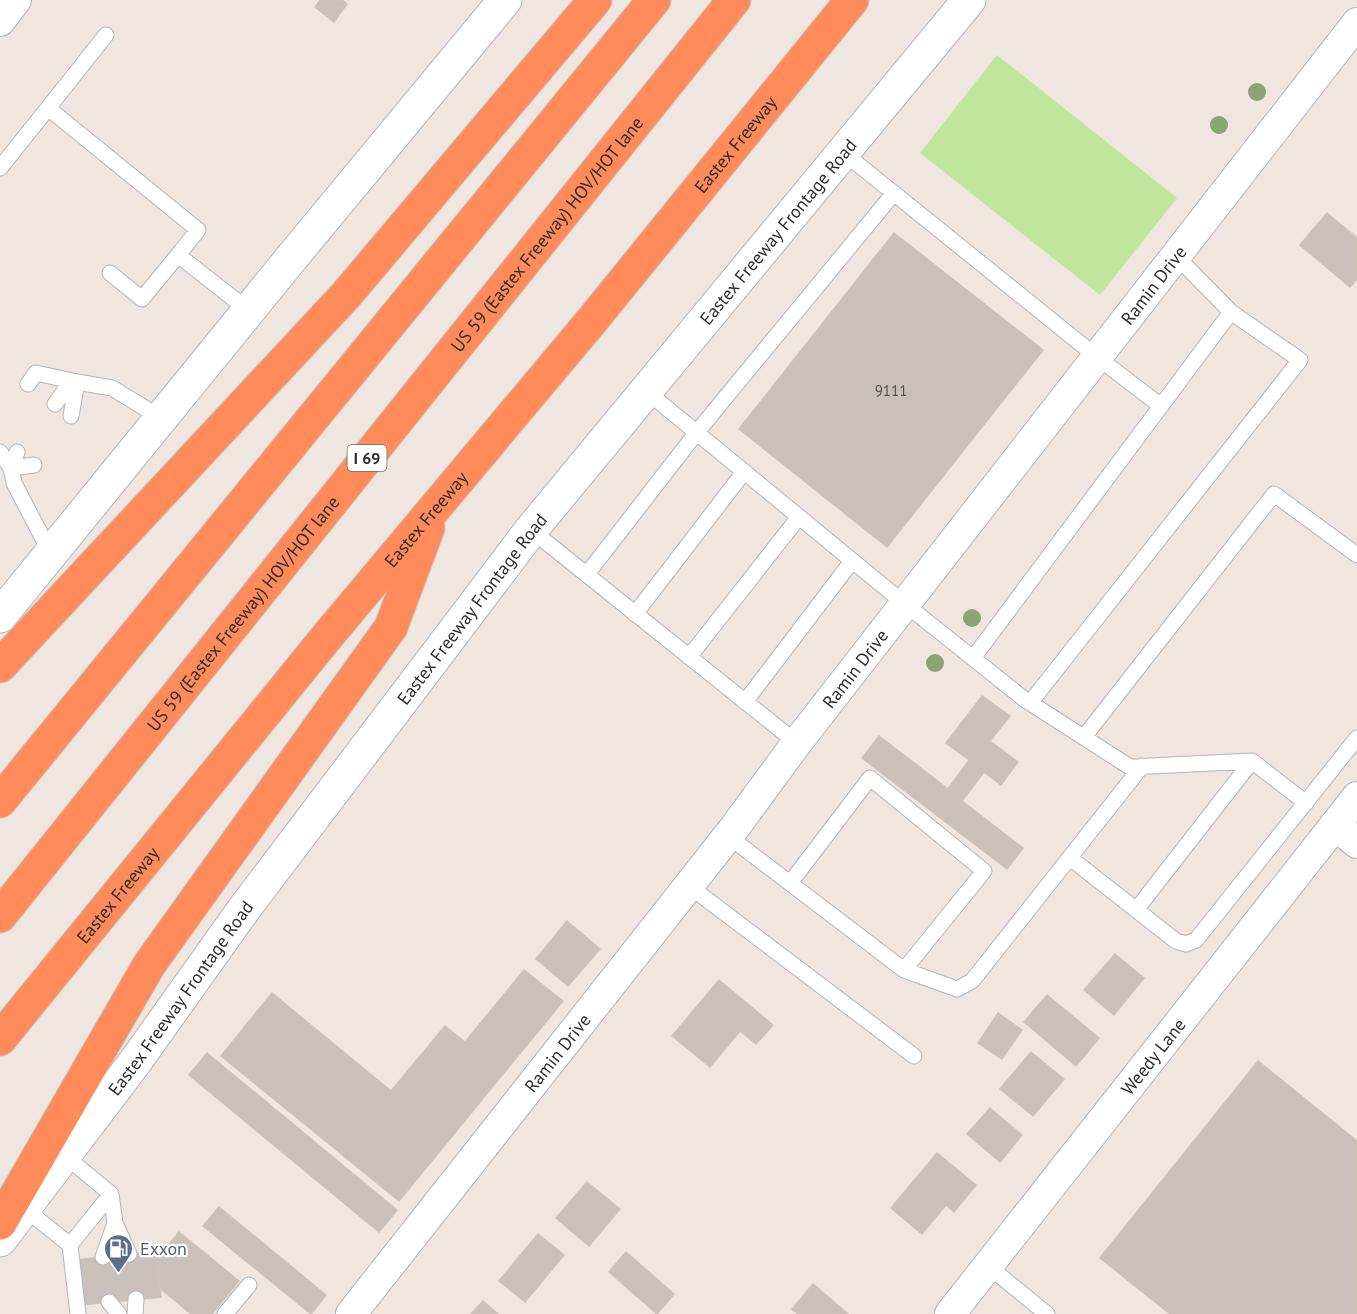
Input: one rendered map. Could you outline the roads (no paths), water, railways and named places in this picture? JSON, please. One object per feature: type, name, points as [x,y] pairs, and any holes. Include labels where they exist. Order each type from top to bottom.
[{"type":"highway","points":[[0,666],[346,295],[595,0]]},
{"type":"highway","points":[[0,801],[654,0]]},
{"type":"highway","name":"US 59 (Eastex Freeway) HOV/HOT lane","points":[[0,916],[734,0]]},
{"type":"highway","name":"Eastex Freeway","points":[[0,1040],[310,657],[616,290],[852,0]]},
{"type":"highway","points":[[12,1216],[150,965],[391,627],[436,507]]},
{"type":"main road","points":[[0,616],[248,310],[505,0]]},
{"type":"main road","name":"Eastex Freeway Frontage Road","points":[[0,1240],[12,1216],[64,1155],[135,1062],[244,909],[531,530],[969,0]]},
{"type":"street","points":[[0,21],[16,0]]},
{"type":"street","name":"Ramin Drive","points":[[351,1314],[728,836],[797,743],[1357,23]]},
{"type":"street","name":"Weedy Lane","points":[[950,1314],[1346,834],[1357,797]]},
{"type":"lane","points":[[0,168],[106,35]]},
{"type":"lane","points":[[48,108],[198,230],[142,299],[110,273]]},
{"type":"lane","points":[[844,153],[1161,406]]},
{"type":"lane","points":[[586,574],[697,432],[894,194]]},
{"type":"lane","points":[[178,255],[248,310]]},
{"type":"lane","points":[[1030,703],[1300,360],[1231,312],[1176,256]]},
{"type":"lane","points":[[973,658],[1231,312]]},
{"type":"lane","points":[[28,384],[36,373],[112,388],[161,418]]},
{"type":"lane","points":[[55,404],[66,389],[77,382]]},
{"type":"lane","points":[[70,416],[77,382]]},
{"type":"lane","points":[[646,391],[852,561],[1030,703],[1130,767],[1251,761],[1306,803]]},
{"type":"lane","points":[[0,452],[11,468],[14,483],[51,554]]},
{"type":"lane","points":[[11,468],[17,452]]},
{"type":"lane","points":[[11,468],[34,465]]},
{"type":"lane","points":[[635,614],[744,472]]},
{"type":"lane","points":[[1084,737],[1275,494],[1357,555]]},
{"type":"lane","points":[[689,657],[800,517]]},
{"type":"lane","points":[[531,530],[797,743]]},
{"type":"lane","points":[[746,702],[852,561]]},
{"type":"lane","points":[[1070,858],[1176,941],[1185,944],[1196,940],[1357,738]]},
{"type":"lane","points":[[1136,910],[1251,761]]},
{"type":"lane","points":[[728,836],[904,970],[957,989],[972,981],[1142,766]]},
{"type":"lane","points":[[790,883],[870,778],[984,871],[904,970]]},
{"type":"lane","points":[[689,886],[914,1056]]},
{"type":"lane","points":[[64,1155],[111,1194],[115,1222],[129,1254]]},
{"type":"lane","points":[[78,1314],[70,1245],[111,1194]]},
{"type":"lane","points":[[12,1216],[70,1245]]},
{"type":"lane","points":[[103,1257],[115,1222]]},
{"type":"lane","points":[[988,1266],[1047,1314]]},
{"type":"lane","points":[[225,1314],[249,1285]]},
{"type":"place","name":"Exxon","points":[[119,1274]]}]
